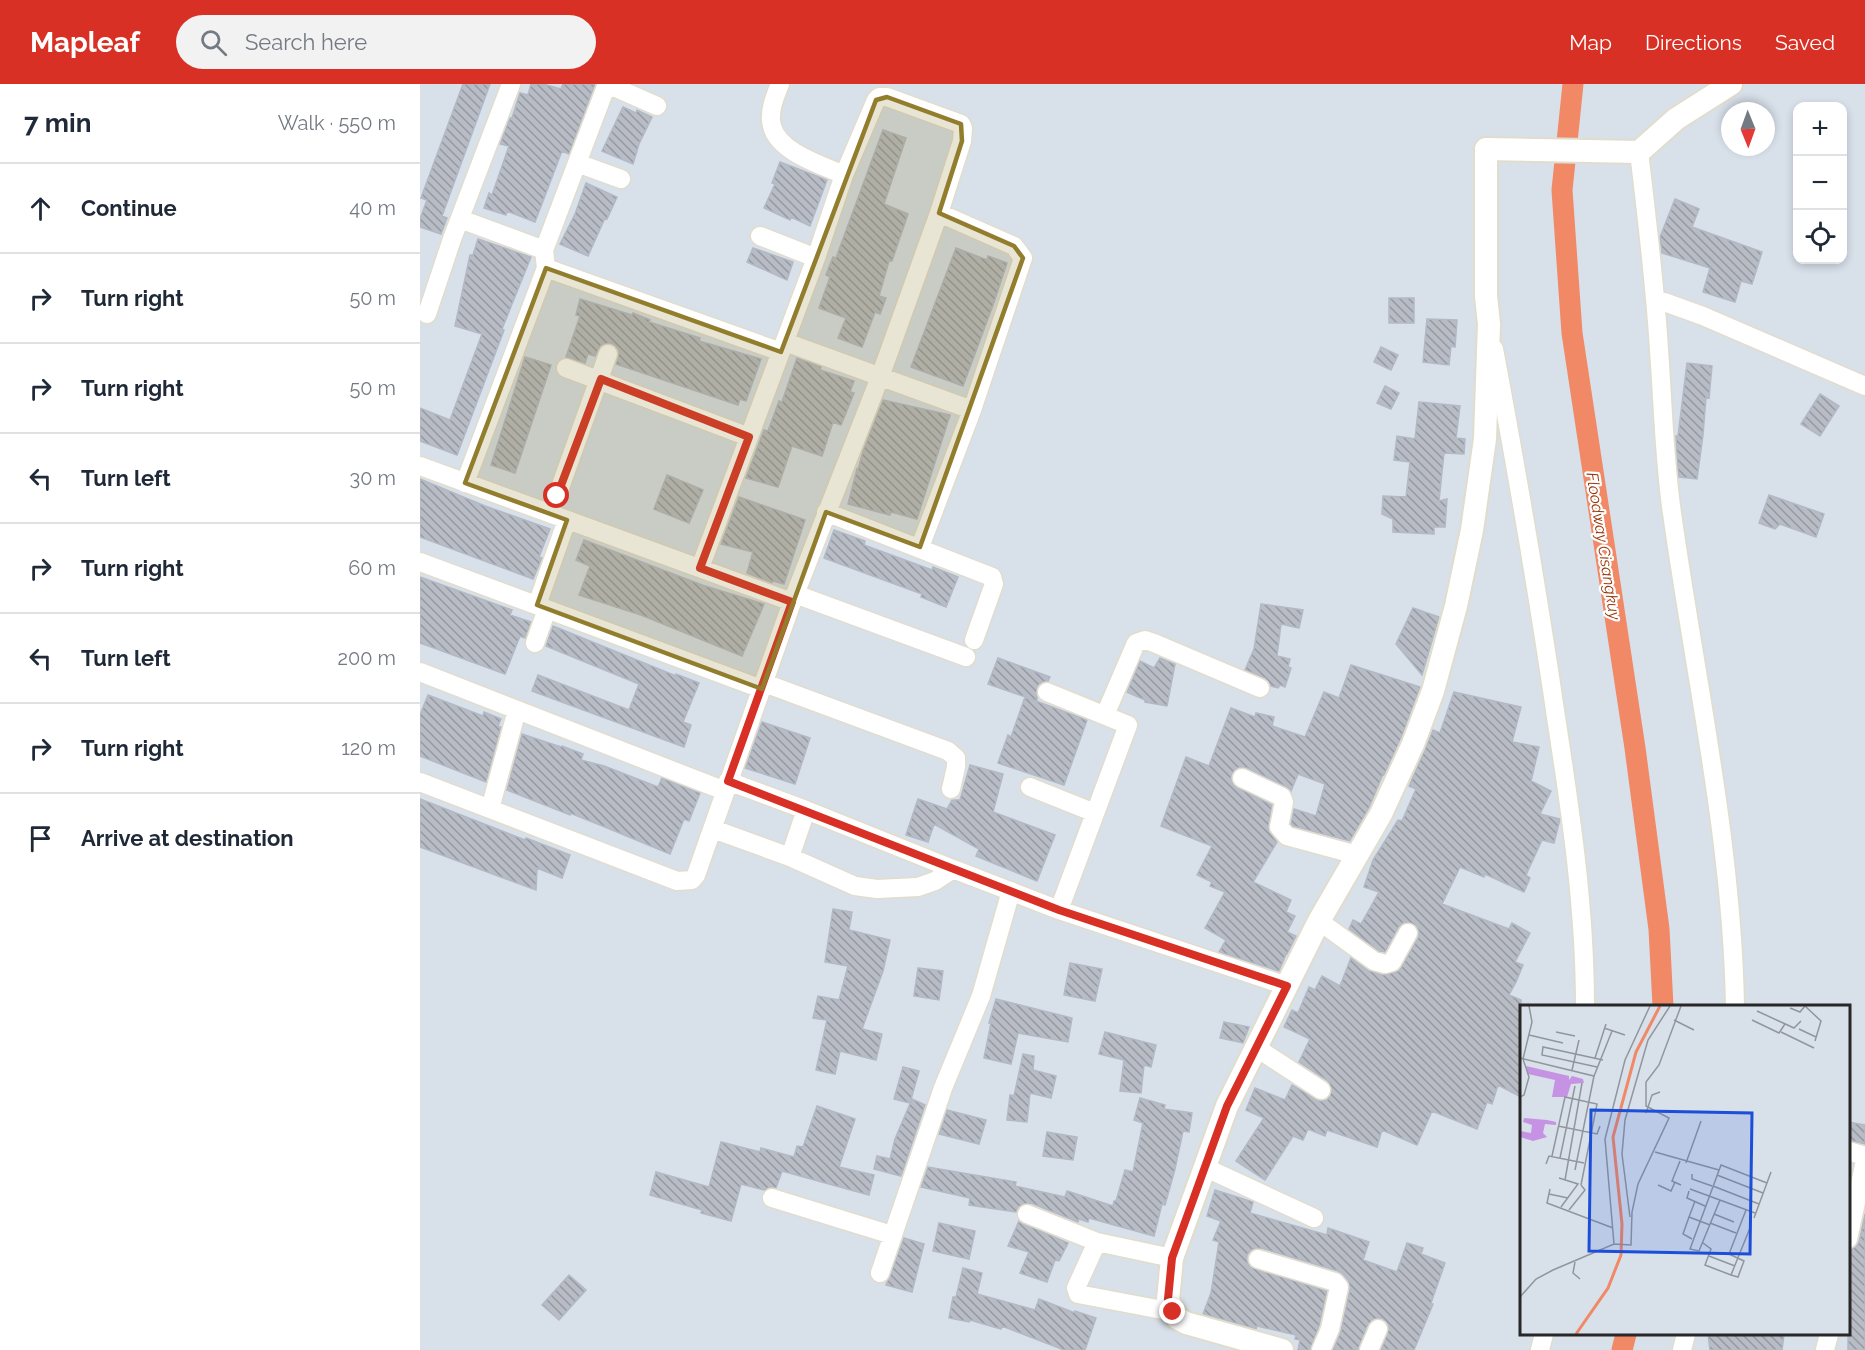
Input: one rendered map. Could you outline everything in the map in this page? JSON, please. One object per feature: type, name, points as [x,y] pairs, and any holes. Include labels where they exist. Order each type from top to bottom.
[{"type":"street","points":[[427,314],[511,84]]},
{"type":"street","points":[[465,483],[607,84],[657,106]]},
{"type":"street","points":[[780,84],[774,101],[771,125],[781,141],[788,149],[844,175]]},
{"type":"street","points":[[1585,1005],[1585,960],[1578,862],[1544,635],[1489,324],[1486,296],[1486,149],[1633,152],[1677,119],[1731,84]]},
{"type":"street","points":[[420,782],[677,881],[692,880],[696,875],[794,598],[880,377],[939,213],[962,141],[963,128],[959,123],[887,97],[879,97],[872,105],[844,175],[816,258],[700,568]]},
{"type":"street","points":[[1633,152],[1656,299],[1671,511],[1704,709],[1723,843],[1735,1005]]},
{"type":"street","points":[[577,163],[621,179]]},
{"type":"street","points":[[920,547],[972,410],[1023,258],[1014,246],[939,213]]},
{"type":"street","points":[[460,219],[545,259],[783,347],[880,377],[972,410]]},
{"type":"street","points":[[760,236],[816,258]]},
{"type":"street","points":[[1656,299],[1704,316],[1865,386]]},
{"type":"street","points":[[1282,1350],[1186,1323],[1177,1318],[1168,1299],[1172,1258],[1227,1106],[1319,921],[1381,814],[1413,744],[1432,691],[1456,606],[1472,530],[1485,439],[1489,324]]},
{"type":"street","points":[[557,496],[601,379],[608,354]]},
{"type":"street","points":[[566,368],[601,379],[749,437]]},
{"type":"street","points":[[420,466],[700,568],[966,657]]},
{"type":"street","points":[[826,512],[992,577],[994,584],[974,640]]},
{"type":"street","points":[[535,643],[542,607],[567,520]]},
{"type":"street","points":[[420,562],[948,751],[956,758],[951,789]]},
{"type":"street","points":[[1105,715],[1136,643],[1141,641],[1154,644],[1260,688]]},
{"type":"street","points":[[420,672],[727,786],[806,810],[1059,910],[1287,986]]},
{"type":"street","points":[[1047,692],[1128,725],[1059,910]]},
{"type":"street","points":[[490,809],[518,710]]},
{"type":"street","points":[[1242,778],[1282,797],[1284,802],[1278,824],[1279,830],[1287,836],[1357,855]]},
{"type":"street","points":[[1030,787],[1095,813]]},
{"type":"street","points":[[790,857],[806,810]]},
{"type":"street","points":[[712,829],[790,857],[855,886],[877,889],[918,887],[935,881],[953,869]]},
{"type":"street","points":[[880,1273],[943,1088],[981,996],[1011,891]]},
{"type":"street","points":[[1319,921],[1374,961],[1385,964],[1392,962],[1408,933]]},
{"type":"street","points":[[1255,1047],[1321,1090]]},
{"type":"street","points":[[1850,1152],[1865,1156]]},
{"type":"street","points":[[1850,1230],[1865,1161]]},
{"type":"street","points":[[1204,1167],[1314,1218]]},
{"type":"street","points":[[772,1198],[892,1235]]},
{"type":"street","points":[[1027,1214],[1097,1242],[1172,1258]]},
{"type":"street","points":[[1097,1242],[1076,1288],[1078,1294],[1173,1312]]},
{"type":"street","points":[[1258,1259],[1335,1282],[1339,1287],[1322,1350]]},
{"type":"street","points":[[1369,1350],[1378,1329]]},
{"type":"street","points":[[1540,1350],[1544,1335]]},
{"type":"street","points":[[1682,1350],[1686,1335]]},
{"type":"street","points":[[1825,1350],[1829,1335]]},
{"type":"highlighted area","points":[[887,97],[961,124],[962,141],[939,213],[1014,246],[1023,258],[920,547],[826,512],[762,689],[537,605],[567,520],[465,483],[546,268],[781,352],[876,100]]},
{"type":"building","points":[[463,84],[490,84],[442,216],[447,218],[441,234],[420,227],[420,219],[427,200],[421,198]]},
{"type":"building","points":[[531,84],[543,84],[561,89],[563,84],[595,84],[569,154],[562,151],[535,222],[507,211],[506,215],[484,208],[489,193],[492,195],[509,146],[500,144],[520,93],[528,95]]},
{"type":"building","points":[[623,107],[652,117],[639,144],[633,164],[602,151]]},
{"type":"building","points":[[883,130],[906,138],[884,204],[908,214],[892,261],[889,261],[879,296],[886,298],[880,314],[875,312],[862,347],[838,338],[846,318],[819,308],[830,277],[826,275],[833,257],[836,258]]},
{"type":"building","points":[[780,162],[827,180],[810,226],[764,208],[775,184],[772,183]]},
{"type":"building","points":[[586,183],[617,197],[588,256],[560,244],[575,214]]},
{"type":"building","points":[[1675,199],[1699,209],[1692,227],[1762,252],[1752,284],[1741,281],[1735,302],[1703,292],[1710,268],[1662,253],[1660,237]]},
{"type":"building","points":[[478,239],[531,257],[502,329],[504,330],[457,455],[420,441],[420,408],[450,420],[482,334],[455,326],[470,255],[473,255]]},
{"type":"building","points":[[753,248],[793,262],[787,280],[747,262]]},
{"type":"building","points":[[956,248],[987,260],[988,256],[1007,263],[963,386],[911,367]]},
{"type":"building","points":[[1389,298],[1414,298],[1414,323],[1389,323]]},
{"type":"building","points":[[580,299],[632,315],[633,313],[650,320],[649,322],[700,338],[699,341],[761,359],[746,401],[740,399],[738,405],[616,364],[619,351],[611,343],[601,345],[595,356],[588,354],[585,363],[566,357],[580,316],[576,315]]},
{"type":"building","points":[[1427,319],[1457,320],[1455,347],[1451,346],[1449,365],[1423,362]]},
{"type":"building","points":[[1381,347],[1398,355],[1391,370],[1374,362]]},
{"type":"building","points":[[525,357],[551,365],[515,473],[491,465]]},
{"type":"building","points":[[797,358],[821,367],[820,370],[854,381],[850,392],[854,393],[841,425],[833,422],[822,456],[792,446],[778,487],[746,478],[764,430],[768,431],[779,401],[782,402]]},
{"type":"building","points":[[1687,363],[1712,366],[1709,398],[1706,397],[1697,479],[1679,477],[1678,471],[1676,436],[1678,436]]},
{"type":"building","points":[[1385,386],[1399,393],[1391,409],[1377,403]]},
{"type":"building","points":[[1820,394],[1839,406],[1820,436],[1801,424]]},
{"type":"building","points":[[883,400],[950,415],[917,519],[891,512],[890,515],[848,504],[863,451]]},
{"type":"building","points":[[1419,402],[1460,406],[1456,438],[1465,439],[1464,454],[1444,453],[1439,501],[1447,499],[1445,527],[1434,527],[1434,534],[1393,532],[1393,519],[1382,514],[1383,496],[1406,497],[1410,462],[1394,460],[1397,436],[1415,439]]},
{"type":"building","points":[[667,475],[703,490],[689,523],[654,509]]},
{"type":"building","points":[[420,479],[485,506],[550,529],[533,579],[420,537]]},
{"type":"building","points":[[1769,495],[1824,514],[1816,537],[1780,524],[1775,529],[1759,523]]},
{"type":"building","points":[[739,497],[805,520],[784,584],[773,581],[772,583],[747,573],[753,552],[721,544]]},
{"type":"building","points":[[834,530],[865,541],[864,545],[958,577],[946,607],[921,597],[922,594],[824,558]]},
{"type":"building","points":[[584,540],[702,585],[764,604],[742,656],[641,615],[579,595],[590,566],[576,560]]},
{"type":"building","points":[[420,577],[512,610],[510,615],[531,622],[525,638],[520,636],[505,674],[420,643]]},
{"type":"building","points":[[1261,604],[1303,610],[1299,628],[1281,624],[1277,656],[1290,659],[1288,667],[1291,668],[1285,687],[1271,686],[1265,678],[1245,670],[1254,649]]},
{"type":"building","points":[[1413,608],[1439,617],[1422,675],[1396,644]]},
{"type":"building","points":[[553,626],[676,676],[676,674],[699,683],[683,722],[691,725],[684,747],[532,691],[538,675],[629,710],[639,684],[546,646]]},
{"type":"building","points":[[998,658],[1050,677],[1048,681],[1037,687],[1037,701],[988,684]]},
{"type":"building","points":[[1160,658],[1175,664],[1167,706],[1145,702],[1127,692],[1140,661],[1154,668]]},
{"type":"building","points":[[1351,665],[1420,687],[1401,739],[1369,808],[1350,841],[1291,824],[1294,809],[1316,816],[1325,784],[1298,774],[1291,791],[1247,768],[1235,769],[1231,778],[1233,785],[1272,805],[1268,829],[1277,842],[1253,882],[1291,900],[1286,912],[1295,916],[1287,932],[1296,936],[1279,971],[1219,952],[1226,940],[1205,928],[1225,892],[1210,886],[1212,882],[1197,875],[1212,846],[1161,826],[1186,757],[1209,766],[1231,708],[1255,717],[1256,713],[1274,717],[1272,726],[1305,737],[1324,692],[1339,698]]},
{"type":"building","points":[[1454,692],[1521,707],[1512,742],[1539,747],[1531,781],[1551,791],[1540,814],[1560,819],[1554,843],[1542,840],[1526,875],[1530,878],[1524,892],[1485,874],[1484,877],[1460,867],[1442,904],[1509,929],[1512,923],[1530,933],[1515,962],[1523,965],[1509,995],[1521,1000],[1520,1096],[1498,1085],[1492,1104],[1487,1102],[1477,1129],[1432,1111],[1417,1145],[1382,1130],[1377,1147],[1327,1130],[1325,1136],[1308,1129],[1303,1140],[1293,1136],[1265,1180],[1236,1161],[1264,1118],[1246,1110],[1255,1088],[1285,1100],[1292,1085],[1320,1101],[1327,1100],[1332,1091],[1328,1081],[1299,1062],[1310,1039],[1284,1027],[1292,1010],[1298,1013],[1309,987],[1315,990],[1322,976],[1340,986],[1351,958],[1368,970],[1382,975],[1399,971],[1418,938],[1417,927],[1408,922],[1403,923],[1385,952],[1379,951],[1349,929],[1353,920],[1361,924],[1379,892],[1364,887],[1373,860],[1398,820],[1402,821],[1416,789],[1409,786],[1433,730],[1440,733]]},
{"type":"building","points":[[428,695],[483,716],[484,712],[501,719],[498,726],[501,727],[486,782],[420,756],[420,715]]},
{"type":"building","points":[[1025,697],[1087,720],[1064,785],[998,763],[1008,735],[1011,737]]},
{"type":"building","points":[[762,722],[810,738],[795,784],[745,768]]},
{"type":"building","points":[[522,734],[583,754],[581,760],[604,766],[658,787],[662,778],[700,793],[689,821],[684,819],[670,854],[507,790]]},
{"type":"building","points":[[970,765],[1003,774],[993,812],[1055,835],[1037,881],[976,856],[979,849],[934,824],[928,842],[906,835],[918,799],[947,809],[952,800],[960,800]]},
{"type":"building","points":[[420,799],[570,855],[562,878],[537,868],[536,890],[420,847]]},
{"type":"building","points":[[833,909],[852,912],[849,930],[890,940],[883,971],[862,1029],[882,1034],[876,1060],[840,1051],[835,1074],[816,1070],[827,1020],[813,1018],[818,996],[839,1000],[848,966],[825,962]]},
{"type":"building","points":[[1070,963],[1102,969],[1095,1001],[1064,995]]},
{"type":"building","points":[[918,968],[943,971],[939,1000],[914,996]]},
{"type":"building","points":[[996,999],[1072,1018],[1068,1042],[1018,1033],[1011,1064],[984,1058],[991,1023],[989,1023]]},
{"type":"building","points":[[1224,1022],[1249,1027],[1243,1043],[1220,1038]]},
{"type":"building","points":[[1105,1032],[1156,1045],[1151,1067],[1144,1065],[1141,1093],[1120,1091],[1124,1060],[1099,1054]]},
{"type":"building","points":[[1023,1054],[1034,1056],[1033,1070],[1056,1076],[1051,1098],[1030,1093],[1027,1122],[1007,1120],[1010,1095],[1014,1096]]},
{"type":"building","points":[[903,1067],[919,1071],[910,1103],[894,1099]]},
{"type":"building","points":[[1140,1098],[1165,1105],[1164,1109],[1192,1113],[1189,1132],[1183,1131],[1175,1169],[1165,1205],[1162,1204],[1154,1236],[1089,1218],[1088,1222],[1079,1219],[1078,1222],[1031,1203],[1021,1205],[1016,1212],[969,1205],[970,1198],[921,1187],[928,1167],[1016,1182],[1015,1186],[1065,1197],[1067,1191],[1113,1206],[1125,1170],[1133,1172],[1143,1123],[1134,1120]]},
{"type":"building","points":[[912,1099],[925,1105],[901,1176],[874,1169],[877,1156],[890,1159],[895,1139]]},
{"type":"building","points":[[817,1106],[855,1119],[839,1167],[874,1175],[869,1195],[782,1171],[776,1188],[770,1187],[764,1190],[741,1184],[731,1221],[650,1195],[656,1172],[709,1187],[721,1142],[760,1152],[761,1148],[794,1157],[797,1146],[803,1147]]},
{"type":"building","points":[[947,1110],[986,1120],[979,1144],[939,1134]]},
{"type":"building","points":[[1850,1122],[1865,1125],[1865,1144],[1850,1140]]},
{"type":"building","points":[[1047,1132],[1077,1137],[1073,1160],[1043,1156]]},
{"type":"building","points":[[1215,1190],[1253,1202],[1250,1213],[1327,1235],[1328,1228],[1369,1242],[1363,1260],[1397,1272],[1407,1243],[1423,1248],[1421,1254],[1445,1263],[1431,1303],[1433,1304],[1414,1350],[1381,1350],[1389,1327],[1383,1319],[1377,1318],[1368,1324],[1358,1350],[1333,1350],[1341,1331],[1350,1289],[1348,1280],[1338,1271],[1261,1248],[1251,1250],[1247,1255],[1250,1267],[1327,1291],[1319,1326],[1310,1350],[1298,1350],[1300,1340],[1295,1339],[1296,1335],[1257,1326],[1256,1329],[1203,1314],[1211,1293],[1219,1242],[1213,1240],[1221,1221],[1207,1216]]},
{"type":"building","points":[[1865,1214],[1865,1350],[1848,1350],[1850,1249],[1856,1247]]},
{"type":"building","points":[[1019,1221],[1068,1243],[1059,1261],[1055,1260],[1047,1282],[1020,1273],[1029,1252],[1008,1246]]},
{"type":"building","points":[[939,1223],[975,1231],[969,1259],[933,1251]]},
{"type":"building","points":[[904,1238],[924,1244],[912,1292],[886,1285]]},
{"type":"building","points":[[963,1268],[982,1273],[977,1294],[1035,1310],[1039,1299],[1075,1313],[1075,1311],[1096,1318],[1085,1350],[1064,1350],[1002,1326],[1001,1329],[970,1320],[969,1322],[949,1318],[953,1297],[956,1297]]},
{"type":"building","points":[[569,1275],[586,1290],[559,1320],[542,1305]]},
{"type":"building","points":[[1708,1335],[1784,1335],[1782,1350],[1710,1350]]},
{"type":"waterway","name":"Floodway Cisangkuy","points":[[1573,84],[1562,190],[1572,333],[1635,748],[1659,929],[1663,1005]]},
{"type":"waterway","name":"Floodway Cisangkuy","points":[[1622,1350],[1626,1335]]},
{"type":"route","points":[[557,496],[601,379],[749,437],[700,568],[792,602],[728,781],[1059,910],[1287,986],[1227,1106],[1172,1258],[1168,1299],[1173,1312]]}]
